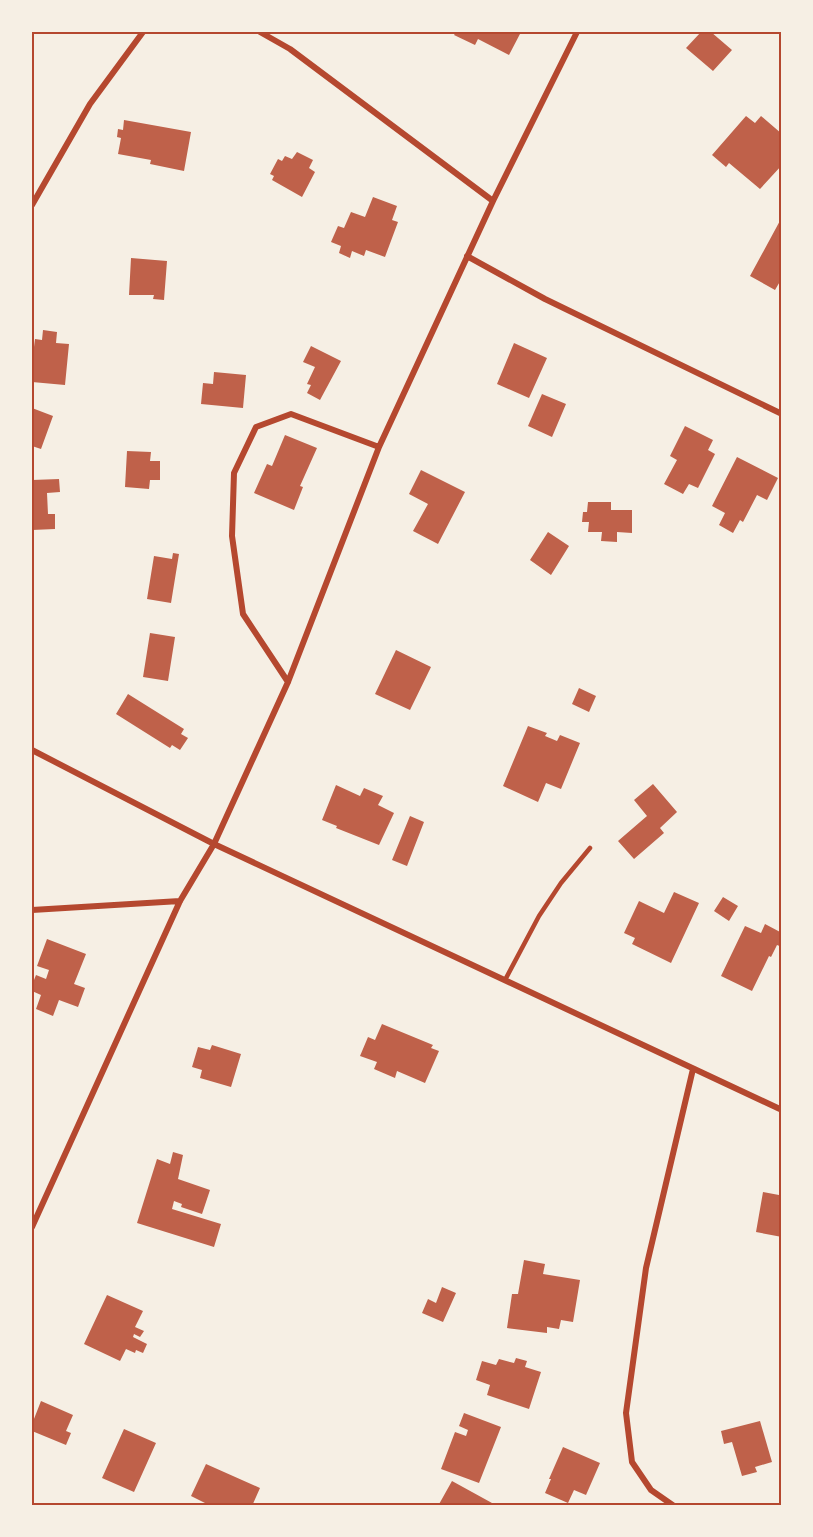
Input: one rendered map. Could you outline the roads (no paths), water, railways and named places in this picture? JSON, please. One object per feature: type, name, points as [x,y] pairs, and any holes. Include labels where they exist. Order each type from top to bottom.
[{"type":"street","points":[[32,205],[90,104],[143,32]]},
{"type":"street","points":[[260,32],[291,49],[493,201]]},
{"type":"street","points":[[32,1227],[180,901],[214,844],[288,682],[379,447],[493,201],[577,32]]},
{"type":"street","points":[[467,256],[545,299],[782,414]]},
{"type":"street","points":[[288,682],[243,614],[232,536],[234,473],[256,427],[291,414],[379,447]]},
{"type":"street","points":[[32,750],[214,844],[782,1110]]},
{"type":"street","points":[[32,910],[180,901]]},
{"type":"street","points":[[674,1506],[651,1490],[632,1462],[626,1413],[646,1268],[693,1069]]},
{"type":"lane","points":[[505,980],[539,916],[561,883],[590,848]]}]
